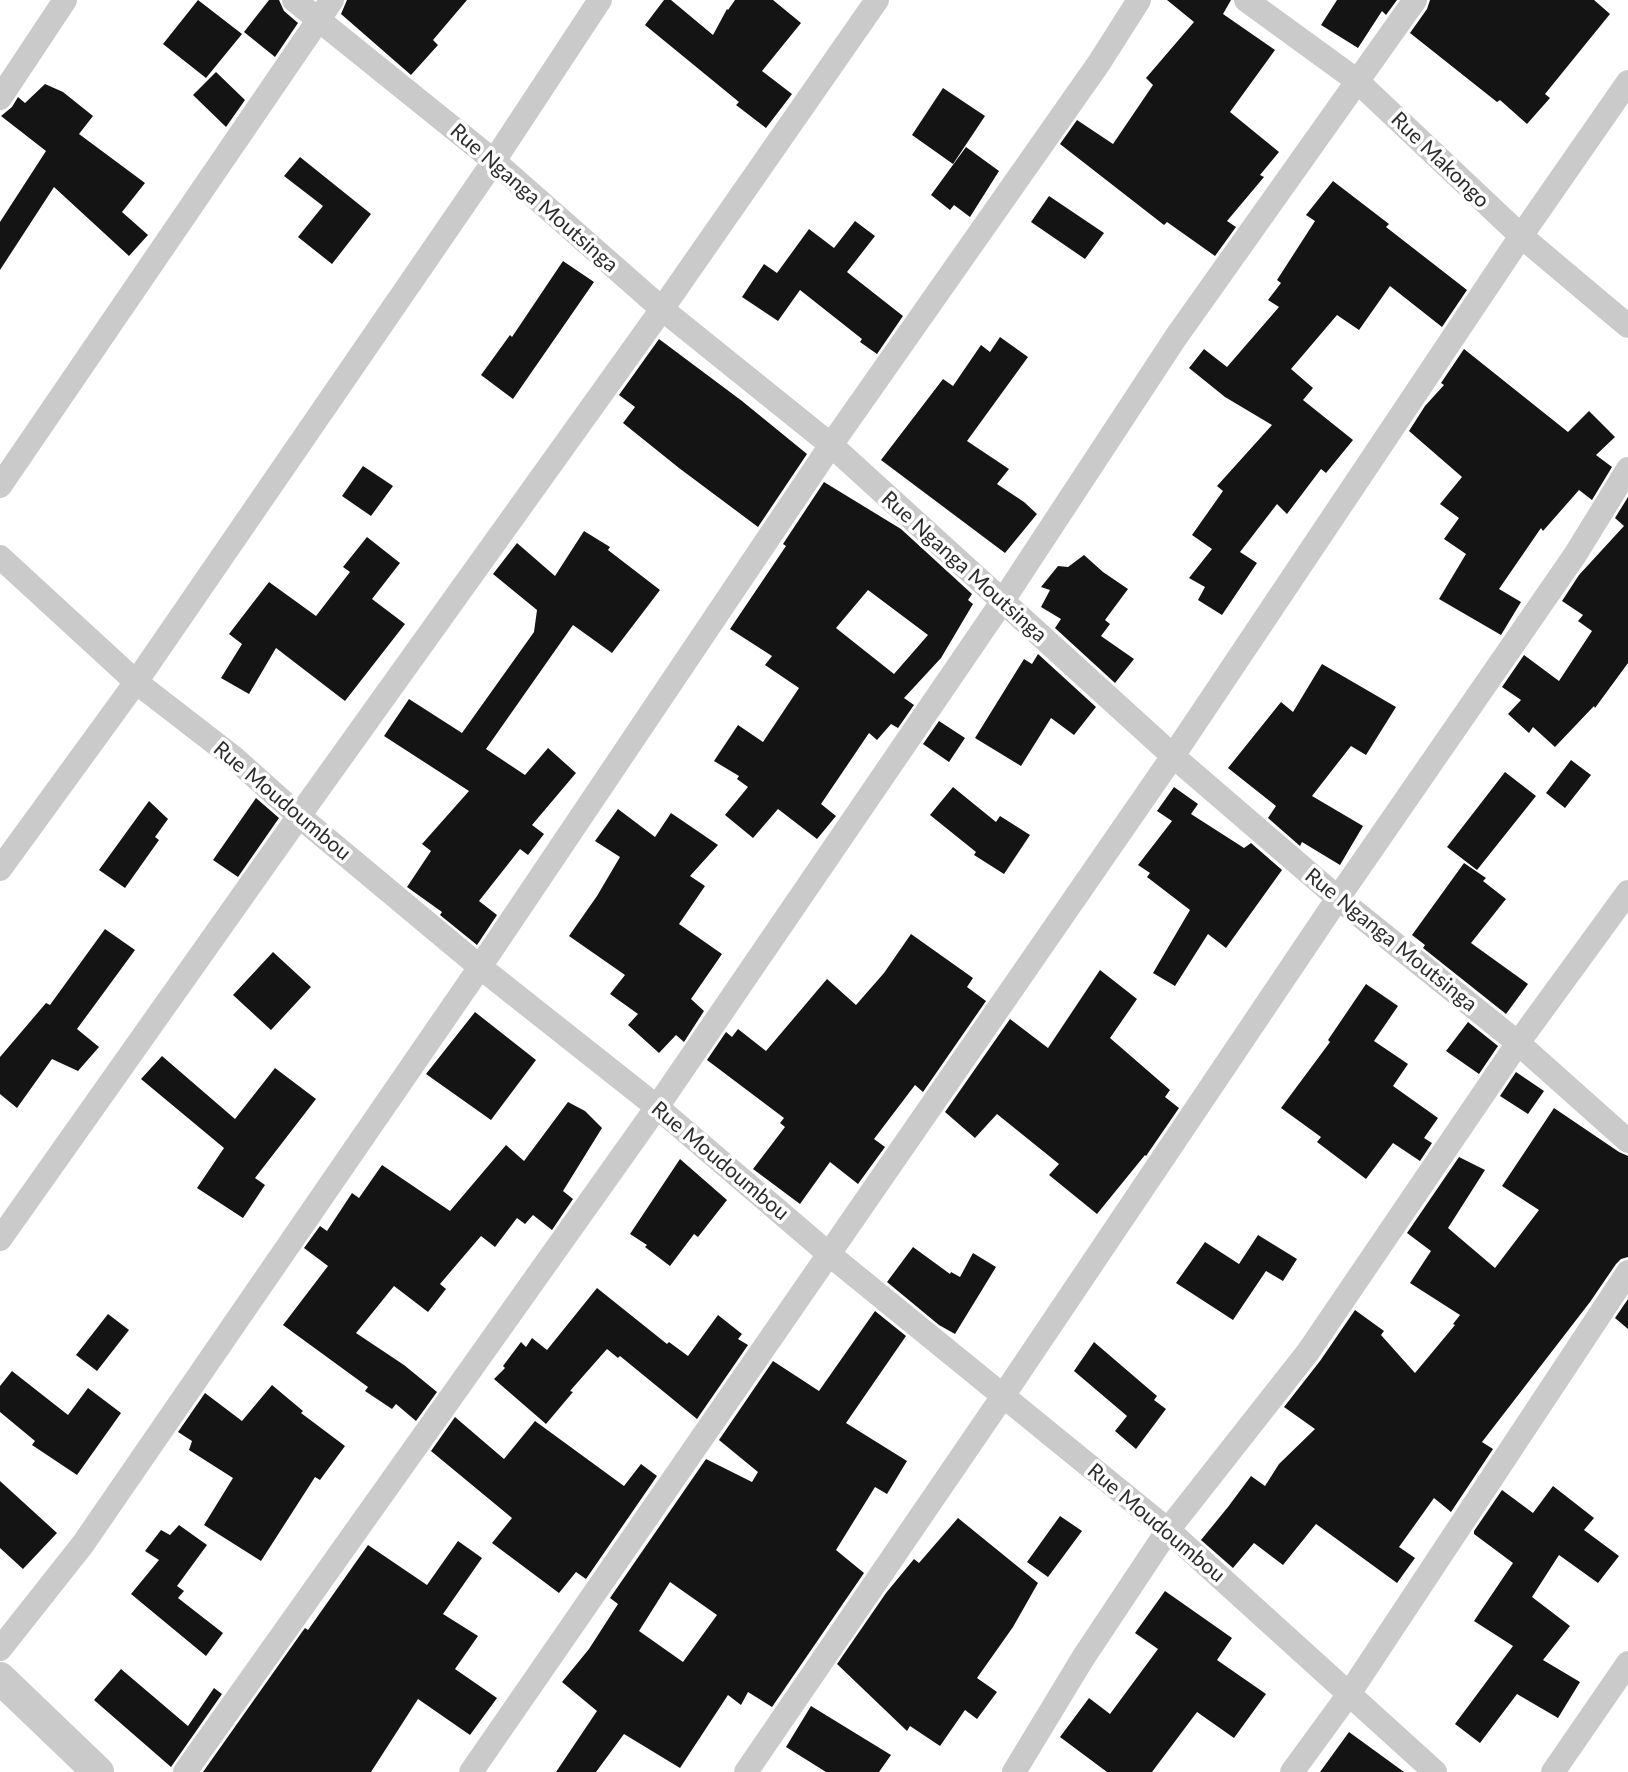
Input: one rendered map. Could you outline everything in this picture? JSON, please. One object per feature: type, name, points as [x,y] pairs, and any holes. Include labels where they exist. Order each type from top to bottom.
[{"type":"street","points":[[0,98],[65,0]]},
{"type":"street","name":"Rue Nganga Moutsinga","points":[[294,0],[324,10],[663,309],[831,445],[1173,756],[1338,898],[1518,1043],[1628,1141]]},
{"type":"street","points":[[0,869],[136,682],[494,161],[600,0]]},
{"type":"street","points":[[0,1239],[663,309],[877,0]]},
{"type":"street","points":[[0,1649],[83,1544],[481,967],[831,445],[1099,63],[1139,0]]},
{"type":"street","name":"Rue Makongo","points":[[1247,0],[1356,80],[1521,236],[1628,326]]},
{"type":"street","points":[[185,1772],[657,1107],[1002,602],[1175,337],[1415,0]]},
{"type":"street","points":[[0,486],[324,10]]},
{"type":"street","points":[[471,1772],[574,1619],[830,1255],[1173,756],[1521,236],[1628,82]]},
{"type":"street","points":[[746,1772],[1338,898],[1575,555],[1628,469]]},
{"type":"street","name":"Rue Moudoumbou","points":[[0,557],[136,682],[233,757],[299,816],[481,967],[657,1107],[830,1255],[1168,1530],[1435,1772]]},
{"type":"street","points":[[1014,1772],[1083,1658],[1168,1530],[1308,1352],[1518,1043],[1628,892]]},
{"type":"street","points":[[1292,1772],[1349,1694],[1628,1272]]},
{"type":"street","points":[[1553,1772],[1628,1662]]},
{"type":"street","points":[[0,1678],[98,1772]]},
{"type":"building","points":[[198,0],[242,34],[206,78],[163,44]]},
{"type":"building","points":[[269,0],[279,0],[284,11],[298,23],[275,57],[244,32]]},
{"type":"building","points":[[347,0],[467,0],[433,40],[438,45],[411,75],[341,14]]},
{"type":"building","points":[[664,0],[671,0],[713,35],[735,0],[773,0],[801,23],[762,71],[792,94],[766,128],[736,105],[739,102],[645,25]]},
{"type":"building","points":[[1167,0],[1231,0],[1223,14],[1275,50],[1230,112],[1279,152],[1260,175],[1264,177],[1227,221],[1236,227],[1215,256],[1167,222],[1164,225],[1060,144],[1077,120],[1113,144],[1153,85],[1146,78],[1194,22]]},
{"type":"building","points":[[1337,0],[1397,0],[1386,15],[1382,11],[1358,48],[1321,25]]},
{"type":"building","points":[[1430,0],[1594,0],[1610,14],[1545,94],[1550,98],[1527,124],[1500,100],[1497,102],[1410,33]]},
{"type":"building","points":[[216,72],[245,100],[226,127],[193,95]]},
{"type":"building","points":[[45,84],[63,92],[93,116],[79,134],[145,183],[122,212],[148,235],[129,256],[54,187],[0,270],[0,222],[46,151],[1,116],[12,107],[18,97],[25,103]]},
{"type":"building","points":[[943,88],[985,116],[953,164],[912,135]]},
{"type":"building","points":[[966,147],[999,171],[970,217],[954,205],[950,210],[931,195]]},
{"type":"building","points":[[300,157],[371,214],[332,264],[298,237],[323,206],[284,176]]},
{"type":"building","points":[[1333,181],[1389,224],[1386,227],[1467,290],[1442,327],[1390,286],[1359,330],[1337,315],[1291,369],[1313,388],[1303,400],[1353,440],[1326,473],[1321,469],[1287,514],[1277,504],[1240,552],[1257,563],[1222,615],[1198,600],[1205,587],[1189,578],[1212,549],[1192,535],[1223,491],[1217,486],[1272,425],[1225,397],[1189,368],[1204,349],[1227,367],[1279,307],[1268,300],[1281,283],[1277,280],[1315,221],[1306,215]]},
{"type":"building","points":[[1049,196],[1104,233],[1085,259],[1031,222]]},
{"type":"building","points":[[855,221],[875,236],[847,272],[903,316],[877,354],[800,290],[778,321],[742,297],[764,264],[777,273],[809,229],[834,248]]},
{"type":"building","points":[[563,261],[594,282],[513,399],[481,375],[510,335],[512,337]]},
{"type":"building","points":[[1000,337],[1028,357],[967,441],[1009,469],[997,484],[1037,514],[1005,553],[881,460],[943,379],[953,386],[981,345],[990,352]]},
{"type":"building","points":[[659,339],[807,454],[758,527],[623,423],[635,407],[619,395]]},
{"type":"building","points":[[1464,349],[1568,432],[1589,411],[1615,437],[1596,455],[1612,467],[1592,500],[1579,490],[1543,531],[1541,528],[1499,589],[1521,602],[1501,635],[1439,599],[1466,554],[1444,539],[1459,518],[1440,504],[1462,477],[1409,431],[1425,406],[1444,385],[1441,383]]},
{"type":"building","points":[[363,466],[393,486],[371,516],[342,496]]},
{"type":"building","points":[[824,482],[901,529],[972,594],[968,600],[973,604],[941,658],[904,698],[914,705],[898,728],[891,724],[877,740],[869,733],[821,804],[836,816],[817,839],[778,809],[753,838],[725,815],[748,787],[737,779],[739,776],[714,761],[738,725],[763,742],[799,688],[765,665],[772,656],[730,629],[786,546],[783,544]],"holes":[[[868,590],[928,635],[894,674],[836,628]]]},
{"type":"building","points":[[1628,497],[1628,663],[1595,708],[1594,706],[1555,747],[1533,727],[1529,733],[1508,714],[1521,700],[1502,687],[1524,655],[1559,681],[1592,631],[1578,621],[1583,615],[1562,601],[1579,575],[1624,526],[1615,518]]},
{"type":"building","points":[[584,531],[610,547],[608,550],[660,590],[612,653],[573,625],[486,749],[525,775],[548,748],[576,773],[532,825],[544,834],[528,855],[520,849],[479,901],[497,915],[477,945],[440,915],[442,912],[407,887],[431,851],[422,844],[469,791],[384,736],[409,699],[462,733],[534,632],[537,610],[493,574],[517,543],[555,576]]},
{"type":"building","points":[[367,537],[400,563],[372,599],[405,624],[345,701],[276,648],[249,694],[221,678],[242,644],[229,634],[269,582],[316,616],[350,572],[343,567]]},
{"type":"building","points":[[1084,555],[1128,589],[1105,620],[1110,624],[1101,636],[1134,659],[1115,683],[1055,628],[1061,619],[1041,607],[1050,590],[1041,587],[1058,566],[1068,567]]},
{"type":"building","points":[[1038,654],[1096,707],[1074,735],[1051,718],[1021,766],[975,738],[1024,659],[1032,664]]},
{"type":"building","points":[[1322,664],[1396,707],[1366,755],[1351,746],[1312,796],[1363,826],[1340,865],[1302,842],[1300,846],[1268,818],[1276,806],[1228,768],[1281,702],[1293,712]]},
{"type":"building","points":[[939,721],[965,738],[949,762],[923,744]]},
{"type":"building","points":[[1571,760],[1591,775],[1565,808],[1546,793]]},
{"type":"building","points":[[1505,772],[1536,796],[1477,870],[1447,847]]},
{"type":"building","points":[[953,787],[996,822],[1000,816],[1030,835],[1004,874],[974,855],[976,852],[930,815]]},
{"type":"building","points":[[1174,787],[1198,804],[1191,814],[1244,848],[1251,843],[1282,870],[1226,948],[1208,934],[1175,986],[1153,973],[1190,910],[1147,877],[1150,873],[1138,865],[1172,821],[1157,811]]},
{"type":"building","points":[[256,798],[279,818],[238,877],[213,860]]},
{"type":"building","points":[[149,801],[168,819],[155,837],[159,840],[125,888],[99,870]]},
{"type":"building","points":[[618,809],[655,837],[671,813],[718,845],[690,876],[705,886],[679,924],[722,954],[691,999],[704,1011],[684,1042],[676,1035],[659,1053],[628,1025],[638,1014],[610,994],[625,975],[569,936],[620,857],[595,841]]},
{"type":"building","points":[[1464,863],[1486,878],[1483,881],[1506,899],[1471,943],[1528,984],[1506,1014],[1423,948],[1425,945],[1412,935]]},
{"type":"building","points":[[105,929],[135,950],[77,1029],[99,1047],[78,1071],[52,1059],[17,1108],[0,1094],[0,1057],[46,1003],[50,1005]]},
{"type":"building","points":[[911,934],[973,978],[967,987],[986,1001],[923,1092],[915,1085],[874,1139],[885,1147],[858,1184],[830,1162],[800,1204],[753,1169],[785,1127],[780,1123],[784,1118],[707,1060],[726,1032],[732,1037],[738,1029],[766,1051],[827,979],[856,1005],[884,973]]},
{"type":"building","points":[[273,952],[311,987],[271,1030],[233,995]]},
{"type":"building","points":[[1100,970],[1137,999],[1110,1038],[1170,1090],[1165,1097],[1179,1108],[1146,1156],[1097,1214],[1049,1175],[1059,1164],[997,1114],[975,1138],[945,1112],[1010,1019],[1048,1048]]},
{"type":"building","points":[[1366,984],[1398,1006],[1374,1041],[1408,1064],[1393,1086],[1438,1118],[1424,1138],[1432,1143],[1420,1161],[1393,1143],[1366,1179],[1317,1142],[1321,1137],[1281,1108],[1330,1042],[1328,1040]]},
{"type":"building","points":[[475,1012],[536,1060],[491,1120],[426,1074]]},
{"type":"building","points":[[1468,1022],[1498,1046],[1479,1074],[1446,1051]]},
{"type":"building","points":[[162,1056],[235,1119],[275,1068],[316,1099],[255,1178],[265,1185],[243,1218],[197,1188],[224,1148],[141,1079]]},
{"type":"building","points":[[1516,1072],[1544,1091],[1528,1114],[1500,1096]]},
{"type":"building","points":[[568,1102],[585,1111],[602,1128],[563,1191],[573,1199],[552,1230],[533,1215],[525,1224],[517,1218],[495,1247],[481,1236],[440,1284],[446,1289],[428,1312],[394,1286],[356,1333],[404,1365],[437,1392],[416,1421],[396,1404],[392,1409],[365,1391],[368,1387],[283,1325],[328,1266],[304,1248],[320,1226],[327,1231],[352,1193],[359,1198],[382,1165],[450,1211],[506,1145],[524,1161]]},
{"type":"building","points":[[1554,1108],[1628,1156],[1628,1257],[1616,1264],[1482,1442],[1493,1449],[1451,1512],[1434,1498],[1399,1547],[1415,1558],[1397,1583],[1316,1524],[1283,1565],[1254,1543],[1233,1568],[1201,1540],[1251,1476],[1265,1486],[1279,1464],[1315,1429],[1284,1407],[1355,1310],[1384,1331],[1381,1335],[1415,1373],[1455,1325],[1453,1324],[1460,1315],[1410,1283],[1431,1251],[1407,1233],[1459,1157],[1485,1170],[1448,1228],[1495,1268],[1539,1210],[1502,1186]]},
{"type":"building","points":[[680,1159],[727,1200],[698,1237],[694,1234],[670,1266],[630,1234]]},
{"type":"building","points":[[1258,1235],[1297,1259],[1283,1281],[1266,1271],[1233,1320],[1176,1283],[1205,1242],[1239,1264]]},
{"type":"building","points":[[913,1247],[950,1274],[951,1272],[960,1277],[973,1253],[996,1267],[955,1334],[939,1325],[887,1282]]},
{"type":"building","points":[[597,1288],[667,1344],[669,1342],[688,1356],[718,1315],[742,1334],[738,1339],[748,1345],[697,1419],[620,1356],[618,1358],[607,1349],[570,1391],[573,1392],[546,1424],[494,1379],[505,1368],[503,1366],[521,1342],[526,1347],[532,1338],[547,1350]]},
{"type":"building","points":[[1628,1299],[1628,1329],[1615,1318]]},
{"type":"building","points":[[875,1311],[906,1336],[846,1423],[907,1461],[887,1494],[875,1487],[836,1550],[864,1573],[772,1707],[748,1692],[741,1705],[728,1695],[680,1768],[624,1734],[596,1772],[556,1772],[597,1711],[562,1682],[589,1649],[618,1604],[610,1598],[706,1459],[752,1482],[758,1472],[719,1440],[773,1361],[819,1391]],"holes":[[[670,1582],[717,1615],[683,1662],[639,1631]]]},
{"type":"building","points":[[108,1314],[129,1330],[97,1371],[76,1355]]},
{"type":"building","points":[[1094,1342],[1157,1396],[1154,1400],[1166,1409],[1136,1449],[1115,1431],[1127,1416],[1074,1371]]},
{"type":"building","points":[[12,1371],[68,1415],[88,1388],[121,1413],[77,1475],[32,1445],[35,1441],[0,1412],[0,1386]]},
{"type":"building","points":[[272,1385],[303,1411],[301,1413],[345,1446],[320,1480],[315,1477],[261,1561],[204,1525],[233,1478],[189,1450],[192,1441],[178,1432],[205,1393],[242,1421]]},
{"type":"building","points":[[455,1417],[504,1459],[535,1421],[624,1486],[641,1464],[657,1476],[586,1579],[576,1572],[559,1593],[492,1543],[512,1518],[431,1451]]},
{"type":"building","points":[[0,1481],[57,1533],[23,1569],[0,1548]]},
{"type":"building","points":[[1553,1486],[1594,1518],[1584,1530],[1619,1556],[1598,1583],[1559,1555],[1532,1597],[1570,1626],[1543,1660],[1580,1682],[1558,1718],[1517,1694],[1480,1743],[1455,1724],[1513,1646],[1474,1621],[1513,1563],[1474,1534],[1474,1531],[1502,1490],[1533,1513]]},
{"type":"building","points":[[1060,1516],[1082,1531],[1048,1577],[1027,1562]]},
{"type":"building","points":[[958,1518],[1038,1583],[1013,1627],[977,1678],[997,1692],[977,1719],[965,1710],[940,1746],[910,1726],[907,1731],[837,1664],[886,1593],[914,1559],[919,1563]]},
{"type":"building","points":[[179,1525],[207,1545],[177,1586],[184,1591],[178,1598],[223,1633],[206,1656],[131,1594],[159,1560],[145,1551],[161,1530],[170,1535]]},
{"type":"building","points":[[458,1541],[482,1558],[443,1614],[478,1636],[455,1669],[497,1698],[470,1735],[418,1699],[371,1772],[203,1772],[302,1632],[305,1628],[308,1630],[368,1545],[427,1585]]},
{"type":"building","points":[[1165,1591],[1232,1638],[1217,1660],[1266,1694],[1234,1738],[1197,1712],[1152,1772],[1107,1772],[1060,1737],[1089,1698],[1110,1714],[1158,1649],[1135,1633]]},
{"type":"building","points":[[121,1669],[188,1726],[214,1688],[222,1694],[171,1767],[94,1700]]},
{"type":"building","points":[[811,1706],[891,1755],[879,1772],[826,1772],[786,1747]]},
{"type":"building","points":[[1349,1732],[1404,1772],[1320,1772]]}]
